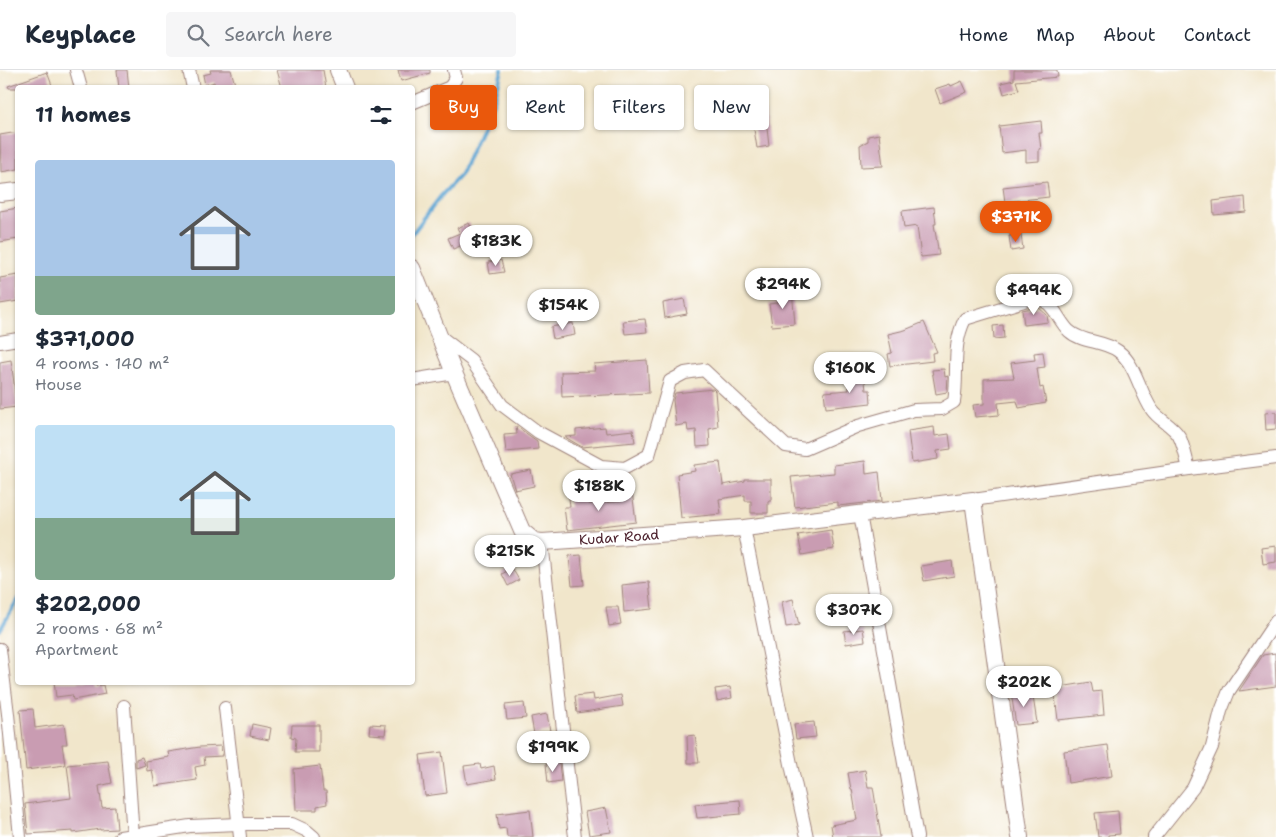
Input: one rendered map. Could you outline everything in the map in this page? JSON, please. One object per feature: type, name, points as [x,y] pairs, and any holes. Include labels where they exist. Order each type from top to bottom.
[{"type":"street","points":[[76,70],[80,85]]},
{"type":"street","points":[[189,70],[192,85]]},
{"type":"street","points":[[338,70],[344,85]]},
{"type":"street","points":[[415,102],[450,87],[455,82],[458,72]]},
{"type":"street","points":[[415,275],[454,373],[522,531],[534,541],[542,542],[575,837]]},
{"type":"street","points":[[441,338],[471,360],[502,405],[538,432],[601,466],[625,468],[649,455],[670,381],[685,374],[704,370],[786,446],[806,449],[858,426],[891,416],[914,410],[942,409],[954,402],[958,332],[964,319],[1034,298],[1040,298],[1053,308],[1066,327],[1077,337],[1113,347],[1120,352],[1136,376],[1152,410],[1179,437],[1189,469]]},
{"type":"street","points":[[0,342],[15,340]]},
{"type":"street","points":[[415,380],[454,373]]},
{"type":"street","points":[[1020,837],[973,500],[1276,458]]},
{"type":"street","name":"Kudar Road","points":[[542,542],[744,528],[973,500]]},
{"type":"street","points":[[860,514],[917,837]]},
{"type":"street","points":[[744,528],[790,759],[808,837]]},
{"type":"street","points":[[1154,837],[1193,788],[1212,747],[1221,711],[1230,691],[1276,621]]},
{"type":"street","points":[[0,649],[20,837]]},
{"type":"street","points":[[124,706],[133,836]]},
{"type":"street","points":[[225,708],[239,831]]},
{"type":"street","points":[[120,837],[190,826],[239,831],[292,824],[307,831],[314,837]]},
{"type":"building","points":[[117,70],[127,70],[129,85],[119,85]]},
{"type":"building","points":[[210,70],[231,70],[235,85],[214,85],[214,82],[205,85],[203,75],[211,73]]},
{"type":"building","points":[[277,70],[323,70],[326,85],[281,85]]},
{"type":"building","points":[[398,70],[430,70],[430,73],[401,81]]},
{"type":"building","points":[[1014,70],[1057,70],[1058,77],[1016,81],[1019,90],[1004,94],[1001,83],[1014,80]]},
{"type":"building","points":[[47,72],[52,85],[15,85],[15,88],[9,88],[8,86]]},
{"type":"building","points":[[962,81],[967,92],[940,103],[935,89],[950,84],[951,86]]},
{"type":"building","points":[[1041,121],[1042,133],[1039,133],[1041,149],[1039,149],[1039,161],[1026,162],[1026,150],[1002,153],[999,126]]},
{"type":"building","points":[[754,130],[767,130],[769,146],[757,148]]},
{"type":"building","points":[[15,132],[15,170],[1,172],[0,135]]},
{"type":"building","points":[[879,134],[883,166],[861,167],[860,145],[868,141],[868,136]]},
{"type":"building","points":[[1047,182],[1049,197],[1005,202],[1003,187]]},
{"type":"building","points":[[1245,197],[1246,212],[1214,215],[1213,201]]},
{"type":"building","points":[[934,207],[936,224],[934,224],[939,255],[921,257],[917,226],[904,228],[902,211]]},
{"type":"building","points":[[15,208],[15,240],[0,242],[0,211]]},
{"type":"building","points":[[469,223],[477,239],[453,249],[448,238],[460,233],[457,228]]},
{"type":"building","points":[[1021,235],[1023,249],[1011,251],[1009,236]]},
{"type":"building","points":[[501,260],[504,272],[490,274],[488,262]]},
{"type":"building","points":[[15,276],[15,302],[0,304],[0,278]]},
{"type":"building","points":[[792,290],[795,324],[772,326],[769,304],[778,303],[777,292]]},
{"type":"building","points":[[684,299],[687,314],[665,318],[663,303]]},
{"type":"building","points":[[1038,307],[1047,315],[1048,322],[1024,325],[1022,310]]},
{"type":"building","points":[[645,319],[647,332],[625,334],[623,321]]},
{"type":"building","points":[[924,322],[937,352],[932,353],[933,361],[890,366],[888,354],[892,353],[888,334],[905,330]]},
{"type":"building","points":[[573,323],[575,335],[553,339],[551,327]]},
{"type":"building","points":[[1003,325],[1004,338],[994,339],[993,326]]},
{"type":"building","points":[[1043,352],[1045,367],[1037,368],[1040,388],[1043,387],[1046,403],[1019,408],[1017,401],[998,403],[999,415],[975,417],[973,405],[984,404],[984,379],[1014,378],[1011,363],[1035,360],[1034,353]]},
{"type":"building","points":[[11,360],[15,407],[0,409],[0,362]]},
{"type":"building","points":[[647,360],[649,393],[562,397],[561,372],[595,371],[594,364]]},
{"type":"building","points":[[944,369],[945,377],[948,376],[947,392],[936,394],[932,370]]},
{"type":"building","points":[[864,373],[866,390],[870,390],[871,403],[826,408],[824,392],[849,390],[848,375]]},
{"type":"building","points":[[713,389],[715,391],[718,427],[709,429],[710,446],[697,447],[696,430],[688,431],[687,424],[676,426],[673,400],[675,393]]},
{"type":"building","points":[[1276,412],[1276,429],[1266,430],[1265,413]]},
{"type":"building","points":[[516,426],[537,441],[538,449],[506,452],[504,435],[517,434]]},
{"type":"building","points":[[605,427],[606,433],[633,430],[635,442],[582,447],[565,437],[576,436],[576,430]]},
{"type":"building","points":[[934,427],[935,436],[949,434],[951,449],[937,451],[938,459],[912,463],[908,431]]},
{"type":"building","points":[[865,461],[866,474],[879,472],[882,501],[838,506],[838,502],[795,507],[791,477],[834,473],[834,465]]},
{"type":"building","points":[[720,462],[723,485],[745,481],[745,479],[771,479],[771,501],[768,501],[768,513],[751,513],[751,501],[745,501],[745,495],[719,499],[721,514],[681,518],[677,474],[695,471],[694,465]]},
{"type":"building","points":[[531,470],[534,486],[515,490],[510,474]]},
{"type":"building","points":[[579,489],[580,499],[589,498],[589,504],[621,501],[620,492],[632,491],[636,522],[567,530],[564,507],[570,507],[568,490]]},
{"type":"building","points":[[831,530],[834,549],[802,555],[798,535]]},
{"type":"building","points":[[1276,546],[1276,562],[1263,564],[1261,548]]},
{"type":"building","points":[[581,555],[584,585],[572,586],[569,556]]},
{"type":"building","points":[[952,561],[954,576],[924,581],[921,566]]},
{"type":"building","points":[[512,568],[519,580],[508,586],[502,574]]},
{"type":"building","points":[[649,582],[652,609],[624,612],[622,585]]},
{"type":"building","points":[[793,599],[799,625],[786,627],[782,602]]},
{"type":"building","points":[[606,607],[618,607],[621,624],[609,626]]},
{"type":"building","points":[[863,629],[865,641],[846,644],[844,631]]},
{"type":"building","points":[[1275,653],[1276,686],[1239,691],[1263,655]]},
{"type":"building","points":[[1091,682],[1093,692],[1102,691],[1104,715],[1058,720],[1054,688]]},
{"type":"building","points":[[54,685],[103,685],[105,694],[73,700],[72,695],[56,697]]},
{"type":"building","points":[[730,687],[732,698],[717,701],[715,689]]},
{"type":"building","points":[[1032,690],[1037,723],[1016,725],[1011,692]]},
{"type":"building","points":[[593,694],[594,700],[621,695],[623,706],[577,713],[575,696]]},
{"type":"building","points":[[524,703],[526,718],[507,720],[505,705]]},
{"type":"building","points":[[33,709],[35,728],[64,724],[67,744],[62,744],[65,765],[26,770],[20,710]]},
{"type":"building","points":[[547,714],[550,731],[534,734],[531,717]]},
{"type":"building","points":[[814,722],[816,737],[796,739],[794,724]]},
{"type":"building","points":[[252,724],[271,728],[269,740],[250,736]]},
{"type":"building","points":[[370,724],[386,725],[385,735],[369,734]]},
{"type":"building","points":[[292,725],[319,725],[319,752],[295,752],[296,738],[291,737]]},
{"type":"building","points":[[695,735],[699,763],[688,763],[687,736]]},
{"type":"building","points":[[1108,745],[1112,776],[1068,783],[1064,751]]},
{"type":"building","points":[[221,746],[222,756],[204,757],[205,765],[195,767],[197,780],[155,786],[152,770],[147,771],[146,761],[169,757],[168,752]]},
{"type":"building","points":[[442,752],[447,793],[425,796],[420,755]]},
{"type":"building","points":[[142,757],[145,765],[136,768],[136,759]]},
{"type":"building","points":[[108,761],[112,783],[99,786],[102,808],[115,807],[117,829],[100,829],[73,833],[73,831],[28,834],[25,804],[71,798],[67,765]]},
{"type":"building","points":[[559,763],[561,781],[548,783],[546,764]]},
{"type":"building","points":[[480,764],[481,769],[494,766],[496,779],[467,784],[464,766]]},
{"type":"building","points":[[320,766],[323,791],[326,791],[327,804],[317,806],[317,810],[296,810],[294,769]]},
{"type":"building","points":[[865,770],[868,787],[873,787],[881,837],[833,837],[831,825],[857,820],[848,773]]},
{"type":"building","points":[[740,800],[741,814],[697,818],[695,804]]},
{"type":"building","points":[[606,808],[611,832],[589,835],[585,812]]},
{"type":"building","points":[[530,810],[533,837],[507,837],[506,828],[499,829],[497,814]]},
{"type":"building","points":[[1118,811],[1120,834],[1098,837],[1095,813]]},
{"type":"waterway","points":[[415,230],[441,196],[461,174],[495,98],[502,70]]},
{"type":"waterway","points":[[0,630],[15,604]]}]
